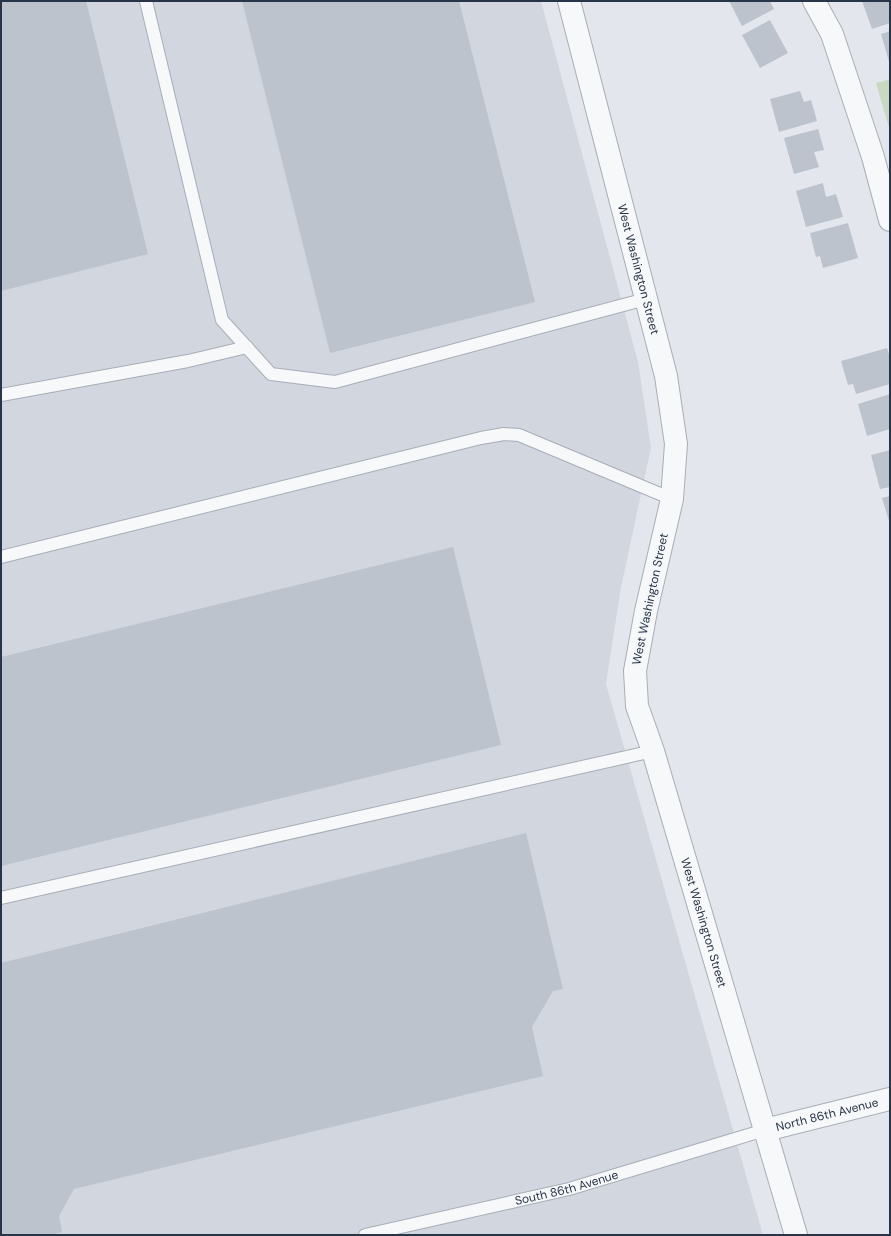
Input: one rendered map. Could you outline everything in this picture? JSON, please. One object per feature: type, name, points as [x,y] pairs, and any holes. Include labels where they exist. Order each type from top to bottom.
[{"type":"street","name":"West Washington Street","points":[[570,1],[666,376],[676,444],[672,499],[646,611],[635,671],[637,706],[653,751],[796,1235]]},
{"type":"street","points":[[814,1],[832,34],[873,157],[890,220]]},
{"type":"street","name":"North 86th Avenue","points":[[765,1130],[890,1098]]},
{"type":"lane","points":[[146,1],[222,320],[271,374],[335,382],[646,299]]},
{"type":"lane","points":[[1,395],[188,361],[247,347]]},
{"type":"lane","points":[[1,557],[480,438],[504,434],[519,435],[672,499]]},
{"type":"lane","points":[[1,898],[653,751]]},
{"type":"lane","name":"South 86th Avenue","points":[[365,1235],[568,1189],[765,1130]]},
{"type":"shaded area","points":[[1,1],[541,1],[638,362],[651,448],[621,587],[606,684],[763,1235],[1,1235]]},
{"type":"green space","points":[[890,79],[890,131],[876,83]]},
{"type":"building","points":[[1,1],[86,1],[148,254],[1,291]]},
{"type":"building","points":[[242,1],[459,1],[535,302],[330,353]]},
{"type":"building","points":[[729,1],[770,1],[774,9],[742,26]]},
{"type":"building","points":[[862,1],[890,1],[890,23],[872,29]]},
{"type":"building","points":[[770,20],[788,53],[760,68],[742,35]]},
{"type":"building","points":[[890,31],[890,65],[881,34]]},
{"type":"building","points":[[800,91],[804,102],[811,100],[817,121],[779,132],[770,99]]},
{"type":"building","points":[[818,129],[824,150],[814,152],[819,167],[794,174],[784,138]]},
{"type":"building","points":[[823,183],[826,197],[836,194],[843,217],[806,227],[796,191]]},
{"type":"building","points":[[848,223],[858,258],[823,268],[820,256],[816,257],[810,233]]},
{"type":"building","points":[[887,348],[890,357],[890,384],[856,394],[853,384],[848,385],[841,361]]},
{"type":"building","points":[[890,394],[890,429],[867,436],[858,404]]},
{"type":"building","points":[[890,450],[890,487],[880,489],[871,455]]},
{"type":"building","points":[[890,496],[890,524],[882,498]]},
{"type":"building","points":[[453,547],[501,745],[1,866],[1,657]]},
{"type":"building","points":[[526,833],[563,989],[553,991],[532,1027],[543,1076],[74,1189],[59,1216],[62,1232],[51,1235],[1,1235],[1,963]]}]
